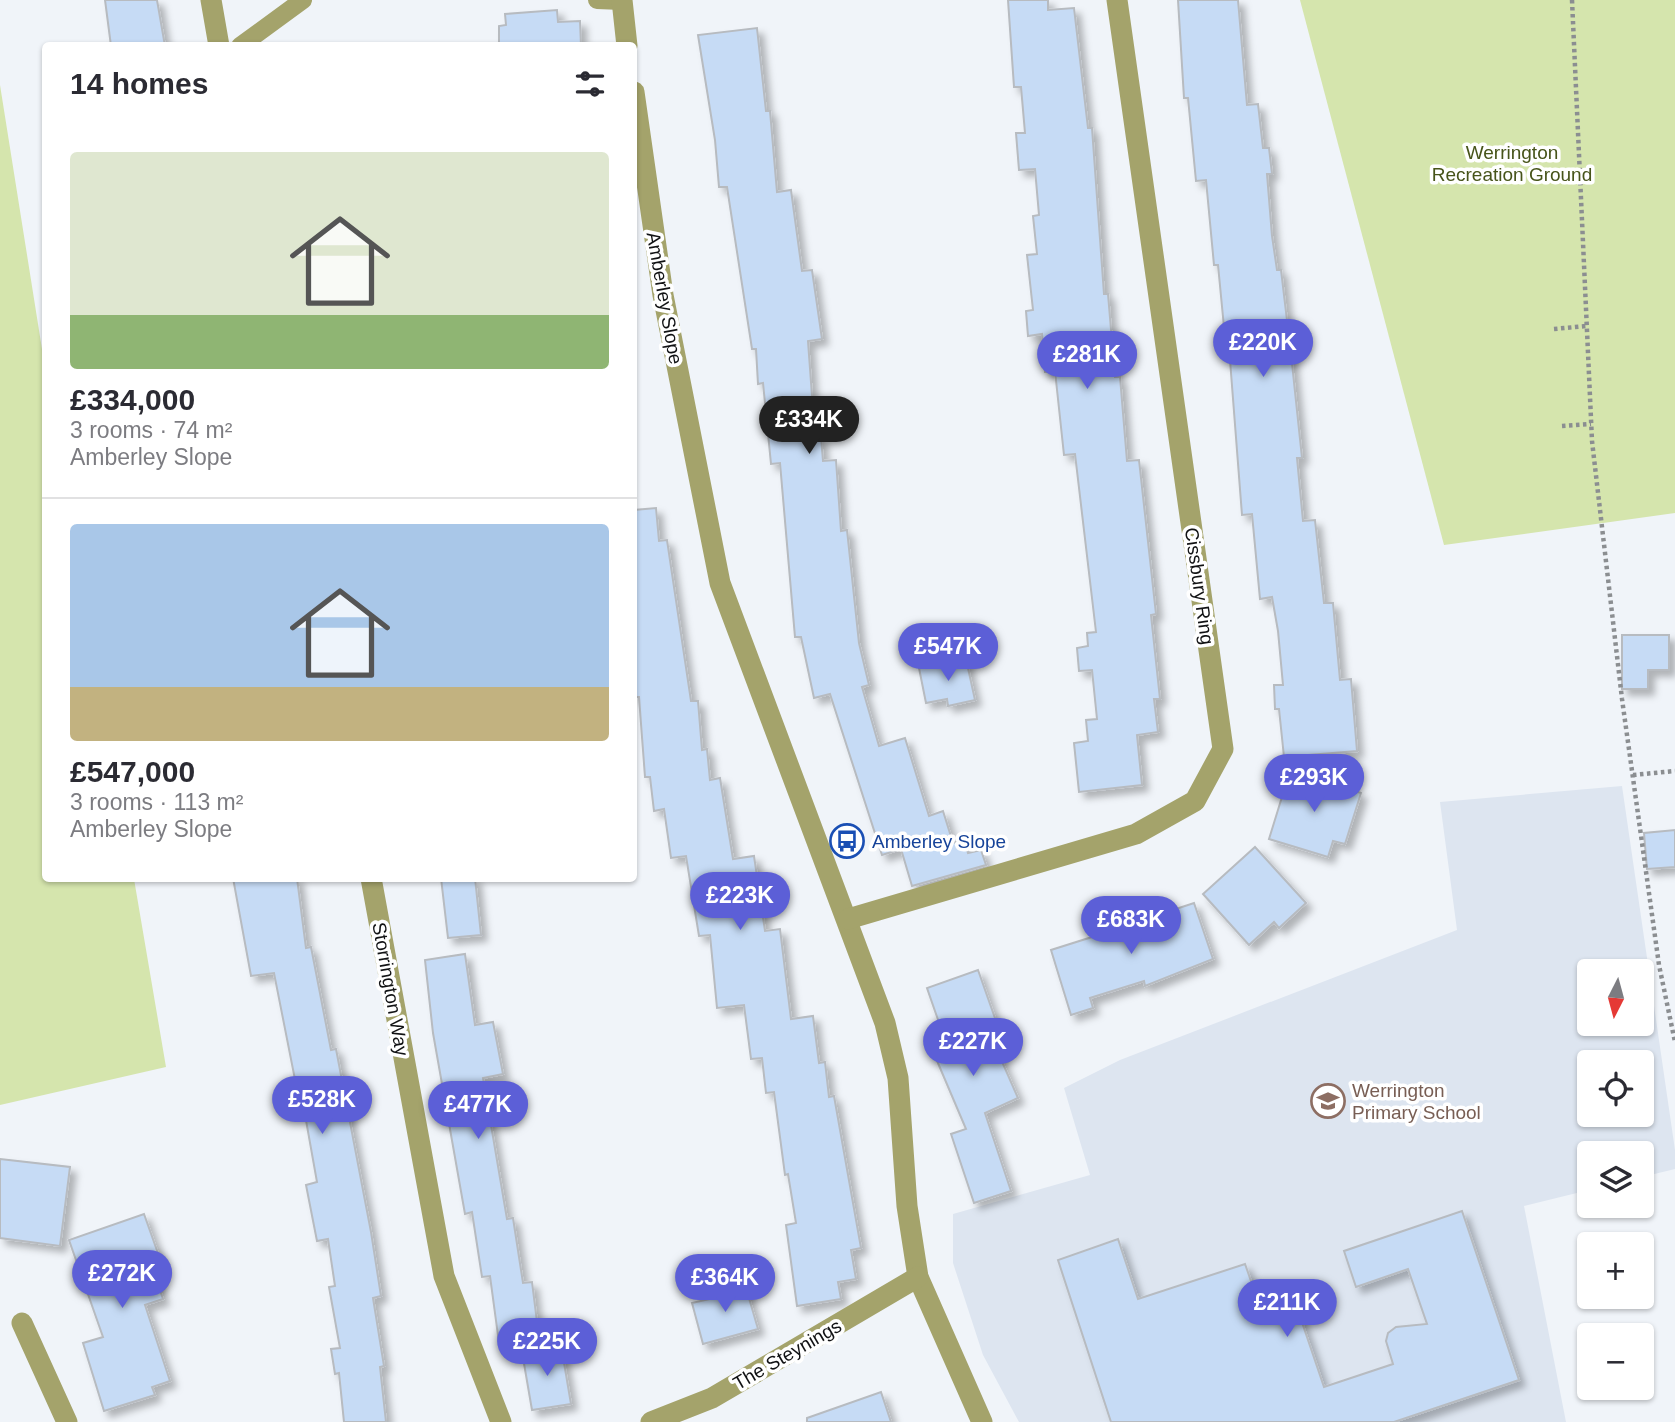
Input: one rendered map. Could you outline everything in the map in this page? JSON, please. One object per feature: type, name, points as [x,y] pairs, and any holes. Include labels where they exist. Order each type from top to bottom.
[{"type":"street","points":[[211,0],[218,42]]},
{"type":"street","points":[[622,0],[627,42]]},
{"type":"street","name":"Cissbury Ring","points":[[848,919],[1136,834],[1195,801],[1223,749],[1117,0]]},
{"type":"street","name":"Amberley Slope","points":[[637,113],[663,295],[720,583],[885,1023],[898,1078],[907,1206],[918,1277],[982,1422]]},
{"type":"street","name":"Storrington Way","points":[[372,882],[444,1276],[501,1422]]},
{"type":"street","name":"The Steynings","points":[[651,1422],[712,1398],[918,1277]]},
{"type":"street","points":[[22,1323],[66,1422]]},
{"type":"lane","points":[[245,42],[303,0]]},
{"type":"lane","points":[[597,0],[622,0]]},
{"type":"path","points":[[1572,0],[1591,424],[1633,775],[1660,965],[1675,1042]]},
{"type":"path","points":[[1554,329],[1586,326]]},
{"type":"path","points":[[1562,426],[1591,424]]},
{"type":"path","points":[[1633,775],[1675,771]]},
{"type":"shaded area","name":"Werrington Primary School","points":[[1622,786],[1647,959],[1577,959],[1577,1036],[1654,1036],[1654,1006],[1675,1150],[1675,1169],[1654,1174],[1654,1141],[1577,1141],[1577,1193],[1524,1206],[1566,1422],[1019,1422],[983,1355],[953,1263],[953,1214],[1090,1175],[1064,1088],[1120,1060],[1457,930],[1440,802]]},
{"type":"green space","name":"Werrington Recreation Ground","points":[[1300,0],[1675,0],[1675,513],[1444,545]]},
{"type":"green space","points":[[0,85],[42,349],[42,882],[135,882],[166,1067],[0,1105]]},
{"type":"building","points":[[105,0],[157,0],[164,42],[110,42]]},
{"type":"building","points":[[1008,0],[1048,0],[1048,10],[1074,8],[1088,128],[1092,128],[1104,294],[1108,294],[1115,377],[1120,377],[1127,461],[1139,460],[1156,614],[1151,615],[1160,699],[1154,699],[1158,732],[1137,735],[1142,785],[1079,792],[1074,743],[1088,741],[1086,720],[1097,719],[1092,670],[1079,671],[1077,648],[1088,646],[1087,633],[1096,632],[1075,454],[1064,455],[1055,371],[1045,372],[1042,334],[1028,336],[1026,311],[1033,310],[1027,255],[1037,254],[1033,216],[1039,215],[1035,169],[1019,170],[1016,133],[1025,133],[1021,87],[1014,87]]},
{"type":"building","points":[[1178,0],[1238,0],[1247,105],[1258,104],[1263,148],[1269,148],[1272,174],[1267,174],[1272,236],[1277,270],[1281,270],[1291,354],[1302,458],[1297,458],[1303,521],[1315,520],[1324,603],[1333,603],[1340,680],[1351,679],[1357,751],[1284,757],[1279,709],[1275,709],[1274,685],[1283,685],[1278,631],[1272,597],[1260,599],[1252,514],[1242,515],[1229,347],[1226,348],[1218,265],[1214,265],[1206,180],[1196,181],[1188,98],[1184,98]]},
{"type":"building","points":[[557,10],[558,22],[580,21],[581,42],[499,42],[499,26],[506,25],[505,14]]},
{"type":"building","points":[[757,28],[766,111],[770,111],[777,192],[791,190],[802,271],[812,270],[822,339],[808,341],[815,437],[821,437],[823,461],[836,460],[841,531],[847,530],[859,643],[869,685],[862,687],[879,746],[905,738],[929,816],[943,811],[953,843],[964,839],[968,853],[981,850],[986,865],[912,886],[901,849],[882,855],[830,694],[814,698],[801,637],[795,637],[780,463],[771,464],[763,383],[758,384],[756,349],[752,349],[727,187],[719,187],[715,140],[698,35]]},
{"type":"building","points":[[656,508],[659,541],[667,540],[691,701],[698,701],[702,750],[707,749],[710,780],[720,778],[733,859],[754,856],[765,931],[780,929],[791,1019],[813,1016],[819,1063],[825,1062],[829,1097],[834,1096],[861,1248],[851,1250],[856,1279],[838,1282],[841,1299],[797,1306],[786,1225],[796,1223],[788,1174],[785,1175],[774,1092],[766,1093],[762,1058],[751,1059],[744,1005],[717,1008],[710,935],[699,936],[686,856],[671,858],[664,809],[654,811],[650,777],[645,777],[637,697],[637,510]]},
{"type":"building","points":[[1622,635],[1669,635],[1669,670],[1648,670],[1648,689],[1622,689]]},
{"type":"building","points":[[966,659],[975,700],[948,706],[947,699],[926,703],[919,668]]},
{"type":"building","points":[[1290,771],[1361,793],[1345,844],[1333,841],[1328,857],[1269,839]]},
{"type":"building","points":[[1675,830],[1675,867],[1647,869],[1644,833]]},
{"type":"building","points":[[1255,847],[1306,903],[1279,928],[1274,922],[1249,945],[1203,894]]},
{"type":"building","points":[[234,882],[298,882],[306,948],[311,947],[331,1050],[336,1049],[371,1232],[381,1296],[373,1298],[384,1366],[380,1367],[386,1422],[344,1422],[339,1373],[335,1374],[331,1349],[340,1348],[329,1287],[335,1286],[328,1239],[317,1241],[306,1185],[317,1182],[304,1109],[301,1110],[274,973],[251,976]]},
{"type":"building","points":[[441,882],[475,882],[481,935],[448,938]]},
{"type":"building","points":[[1194,903],[1213,959],[1145,986],[1144,981],[1090,998],[1093,1008],[1071,1015],[1051,950],[1092,937],[1091,933],[1114,926],[1115,929]]},
{"type":"building","points":[[465,954],[475,1025],[493,1022],[503,1074],[483,1078],[507,1219],[513,1218],[523,1283],[532,1282],[539,1338],[499,1343],[490,1276],[482,1277],[472,1212],[465,1214],[433,1033],[425,960]]},
{"type":"building","points":[[978,970],[1002,1038],[993,1041],[1018,1098],[985,1113],[1011,1191],[974,1203],[951,1134],[966,1129],[929,1042],[944,1037],[927,988]]},
{"type":"building","points":[[0,1159],[70,1167],[60,1246],[0,1238]]},
{"type":"building","points":[[1462,1211],[1519,1380],[1394,1422],[1111,1422],[1058,1260],[1118,1239],[1138,1299],[1245,1264],[1259,1304],[1292,1293],[1324,1387],[1393,1364],[1386,1341],[1388,1333],[1396,1327],[1427,1324],[1408,1269],[1356,1287],[1344,1251]]},
{"type":"building","points":[[144,1214],[160,1259],[151,1263],[163,1299],[145,1305],[170,1381],[152,1387],[155,1395],[104,1411],[83,1343],[103,1337],[69,1240]]},
{"type":"building","points":[[744,1281],[758,1329],[703,1344],[692,1303],[714,1298],[712,1290]]},
{"type":"building","points":[[561,1345],[571,1404],[532,1410],[522,1352]]},
{"type":"building","points":[[881,1392],[891,1422],[807,1422],[807,1418]]},
{"type":"place","name":"Amberley Slope","points":[[847,841]]},
{"type":"place","name":"Werrington Primary School","points":[[1328,1101]]}]
